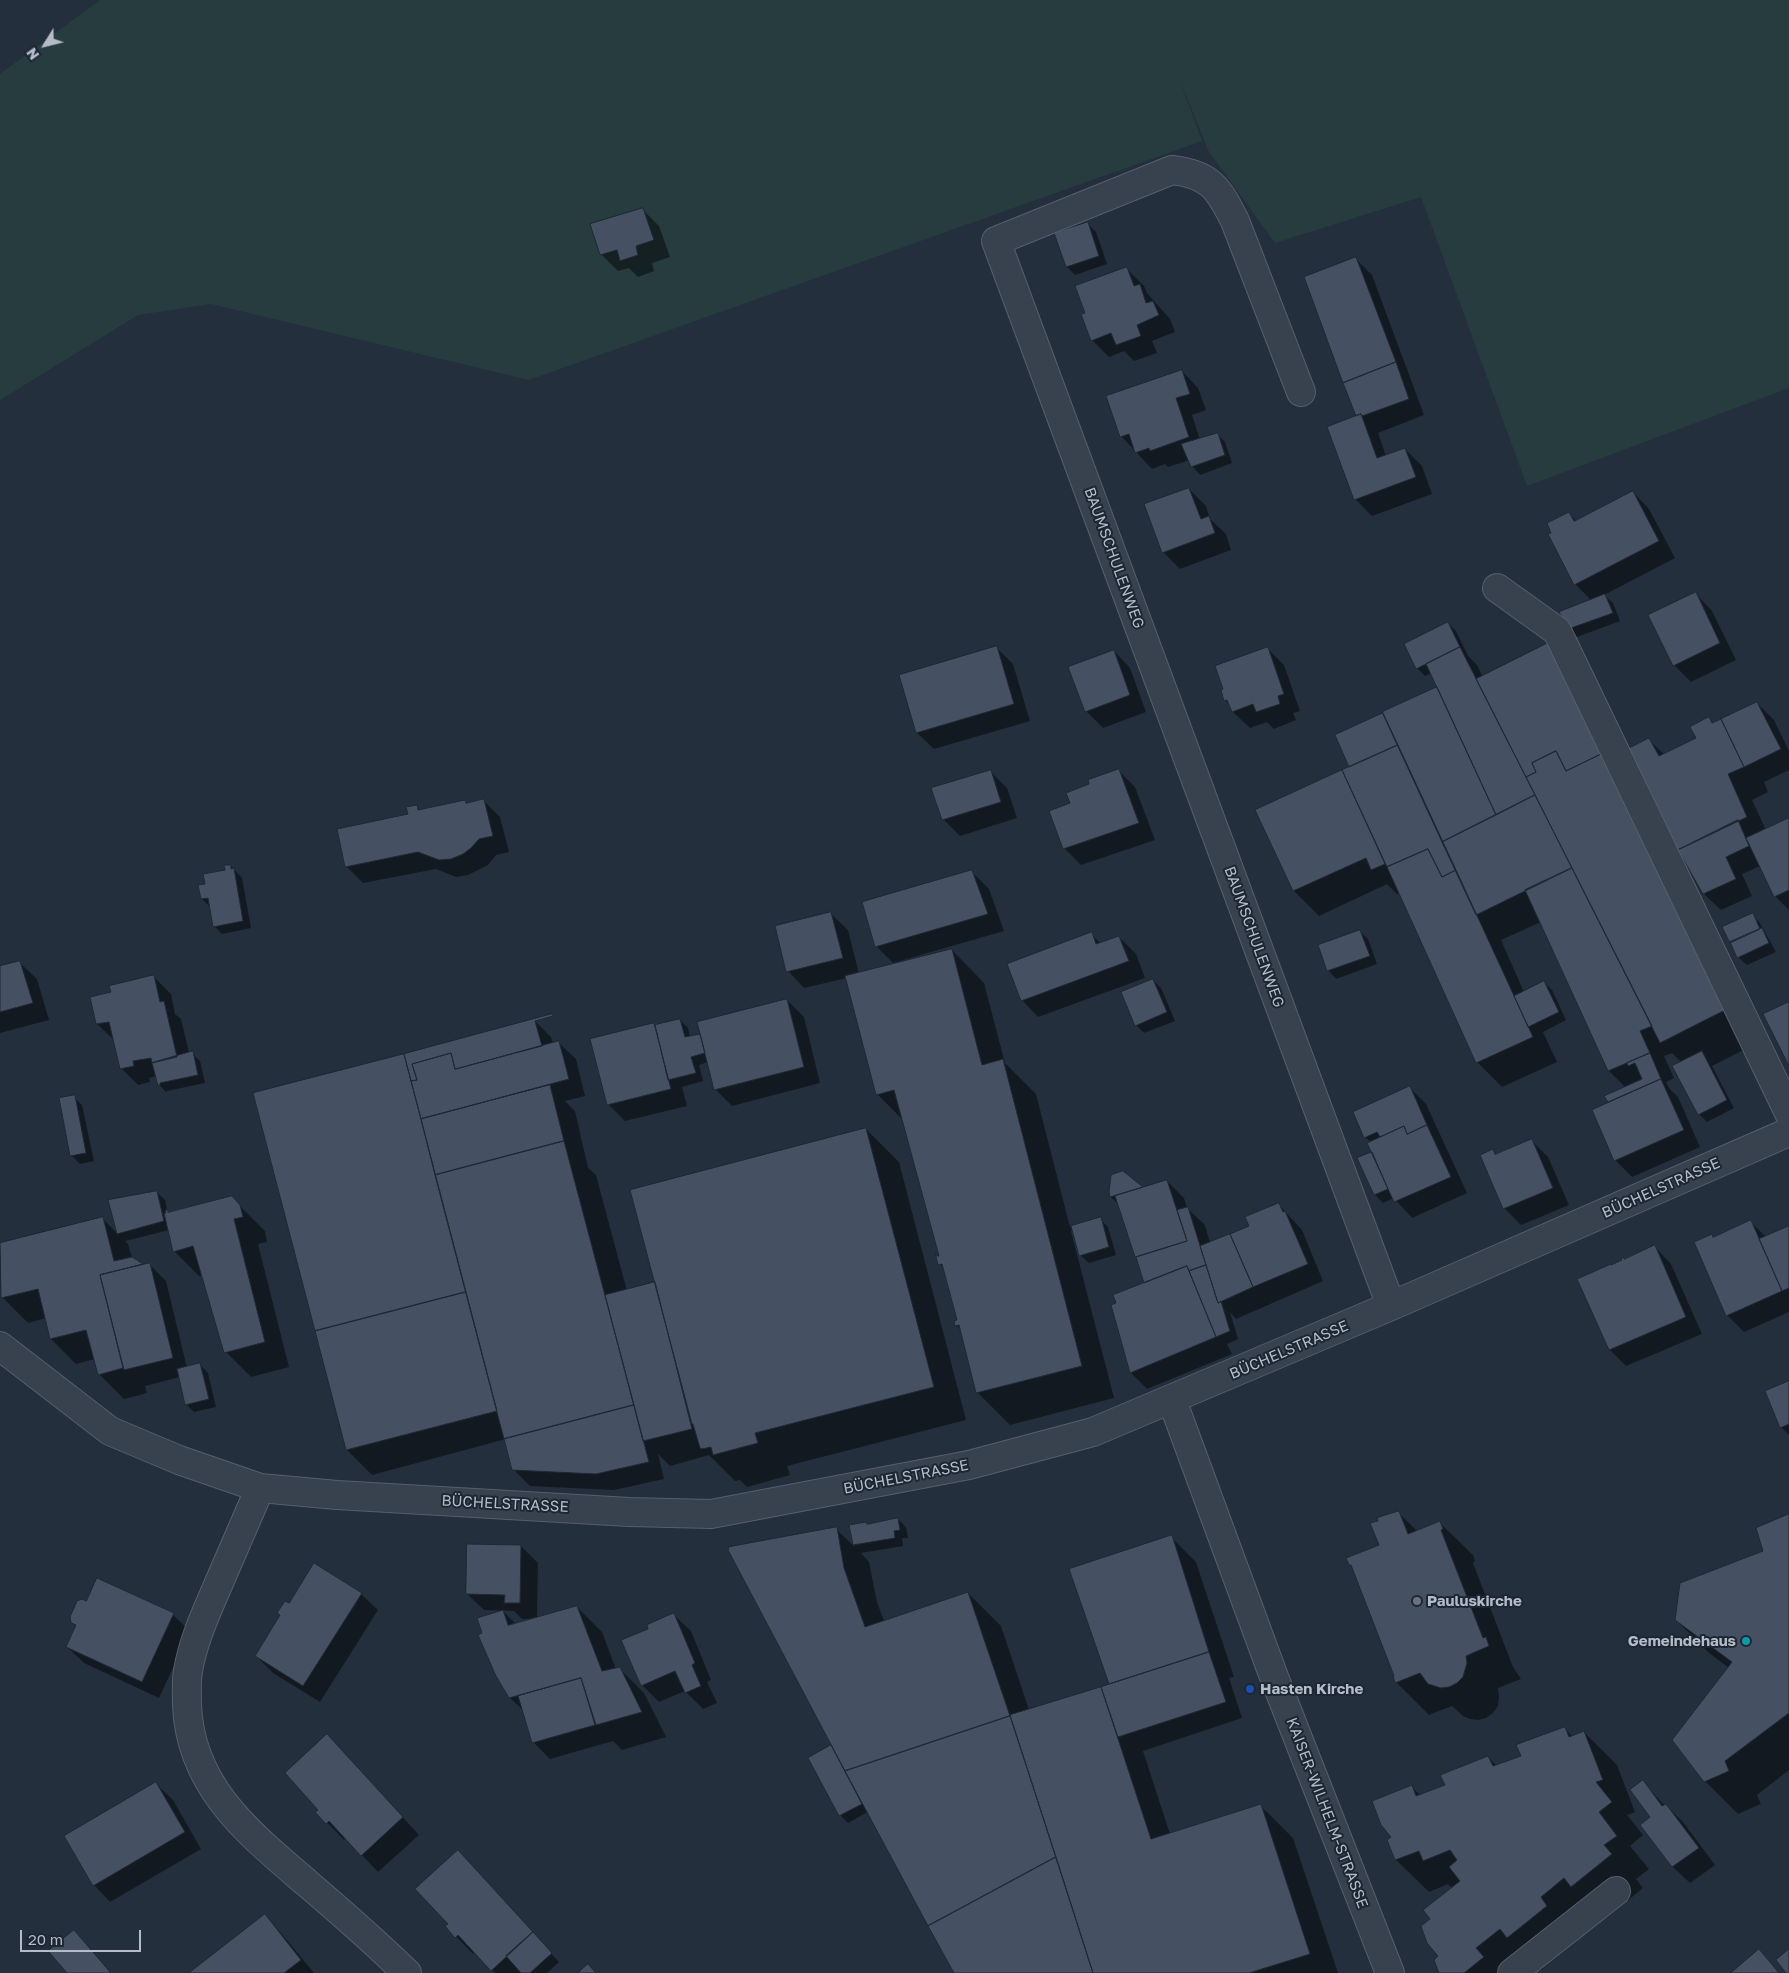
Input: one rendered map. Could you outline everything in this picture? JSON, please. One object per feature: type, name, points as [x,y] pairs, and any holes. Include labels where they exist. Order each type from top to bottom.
[{"type":"street","name":"BAUMSCHULENWEG","points":[[1301,392],[1235,221],[1224,198],[1215,187],[1203,178],[1189,172],[1172,170],[996,241],[1391,1306]]},
{"type":"street","points":[[1497,588],[1557,631],[1789,1113]]},
{"type":"street","name":"BÜCHELSTRASSE","points":[[0,1346],[110,1431],[179,1460],[260,1488],[338,1495],[630,1512],[711,1514],[969,1464],[1094,1432],[1391,1306],[1789,1132]]},
{"type":"street","name":"KAISER-WILHELM-STRASSE","points":[[1172,1400],[1274,1677],[1390,1973]]},
{"type":"street","points":[[260,1488],[194,1645],[187,1672],[188,1718],[192,1743],[203,1771],[218,1797],[236,1820],[407,1973]]},
{"type":"street","points":[[1512,1973],[1616,1891]]},
{"type":"green space","points":[[100,0],[1789,0],[1789,388],[1527,486],[1421,197],[1275,243],[1209,152],[1179,78],[1202,141],[529,380],[211,304],[138,315],[0,400],[0,74]]},
{"type":"building","points":[[643,208],[654,240],[636,246],[638,255],[620,261],[617,250],[600,255],[590,224]]},
{"type":"building","points":[[1088,222],[1099,256],[1066,267],[1054,233]]},
{"type":"building","points":[[1356,257],[1396,362],[1343,383],[1304,277]]},
{"type":"building","points":[[1127,267],[1134,286],[1140,284],[1146,303],[1153,301],[1159,315],[1137,325],[1141,336],[1116,345],[1111,333],[1091,341],[1081,314],[1085,313],[1075,286]]},
{"type":"building","points":[[1396,362],[1409,399],[1362,416],[1361,414],[1356,416],[1343,383]]},
{"type":"building","points":[[1182,370],[1190,394],[1176,398],[1189,437],[1150,451],[1149,448],[1135,453],[1129,434],[1120,437],[1106,396]]},
{"type":"building","points":[[1361,414],[1377,458],[1405,448],[1416,477],[1354,500],[1327,427]]},
{"type":"building","points":[[1218,433],[1225,455],[1191,467],[1181,444]]},
{"type":"building","points":[[1189,488],[1201,519],[1209,516],[1215,533],[1162,553],[1144,504]]},
{"type":"building","points":[[1633,491],[1659,541],[1574,585],[1548,534],[1551,533],[1547,523],[1569,512],[1574,521]]},
{"type":"building","points":[[1696,592],[1720,643],[1673,666],[1648,615]]},
{"type":"building","points":[[1605,594],[1613,613],[1568,629],[1559,612]]},
{"type":"building","points":[[1448,622],[1460,647],[1416,669],[1404,644]]},
{"type":"building","points":[[1550,642],[1605,752],[1566,771],[1556,751],[1532,763],[1536,772],[1526,777],[1476,679]]},
{"type":"building","points":[[997,646],[1014,704],[916,733],[899,675]]},
{"type":"building","points":[[1268,647],[1284,694],[1278,696],[1280,704],[1256,712],[1253,704],[1232,712],[1227,700],[1224,701],[1221,690],[1223,689],[1215,666]]},
{"type":"building","points":[[1460,647],[1535,795],[1496,815],[1426,664]]},
{"type":"building","points":[[1114,650],[1130,695],[1085,712],[1068,667]]},
{"type":"building","points":[[1437,687],[1496,815],[1442,842],[1382,712]]},
{"type":"building","points":[[1757,702],[1781,749],[1744,767],[1721,719]]},
{"type":"building","points":[[1383,713],[1398,745],[1349,767],[1335,735]]},
{"type":"building","points":[[1709,717],[1712,723],[1721,719],[1744,767],[1728,774],[1747,817],[1678,850],[1629,748],[1649,738],[1659,756],[1696,738],[1690,727]]},
{"type":"building","points":[[1398,745],[1456,870],[1442,877],[1428,849],[1387,867],[1342,770]]},
{"type":"building","points":[[1556,751],[1566,771],[1603,753],[1731,1007],[1660,1043],[1526,777],[1536,772],[1532,763]]},
{"type":"building","points":[[1119,769],[1139,823],[1063,849],[1049,811],[1070,803],[1066,793],[1089,784],[1088,780]]},
{"type":"building","points":[[991,770],[1001,802],[942,820],[931,788]]},
{"type":"building","points":[[1342,770],[1385,864],[1371,870],[1366,858],[1293,891],[1255,810]]},
{"type":"building","points":[[1535,795],[1572,868],[1476,915],[1442,842]]},
{"type":"building","points":[[484,799],[493,836],[479,839],[463,854],[451,859],[439,860],[418,852],[345,867],[337,829],[408,814],[406,807],[417,805],[418,810],[465,800],[466,803]]},
{"type":"building","points":[[1789,818],[1789,890],[1774,897],[1746,838]]},
{"type":"building","points":[[1738,820],[1749,846],[1726,857],[1736,879],[1703,894],[1678,850]]},
{"type":"building","points":[[1428,849],[1442,877],[1456,870],[1533,1037],[1476,1063],[1387,867]]},
{"type":"building","points":[[224,865],[231,865],[231,869],[234,868],[243,921],[213,927],[208,898],[201,899],[198,885],[205,884],[203,874],[225,870]]},
{"type":"building","points":[[1572,868],[1652,1026],[1640,1031],[1650,1053],[1608,1071],[1525,890]]},
{"type":"building","points":[[972,870],[988,914],[875,947],[862,902]]},
{"type":"building","points":[[831,912],[843,958],[786,972],[775,926]]},
{"type":"building","points":[[1753,913],[1760,929],[1730,943],[1722,927]]},
{"type":"building","points":[[1762,928],[1769,943],[1737,958],[1730,942]]},
{"type":"building","points":[[1360,930],[1370,956],[1327,971],[1318,945]]},
{"type":"building","points":[[1092,932],[1096,944],[1119,936],[1129,961],[1021,1001],[1007,964]]},
{"type":"building","points":[[952,949],[982,1065],[1003,1059],[1082,1366],[976,1393],[959,1325],[955,1326],[954,1321],[957,1320],[942,1264],[938,1265],[935,1252],[939,1256],[894,1090],[876,1095],[845,976]]},
{"type":"building","points":[[20,961],[33,1003],[0,1012],[0,966]]},
{"type":"building","points":[[154,975],[160,1002],[164,1001],[177,1057],[152,1063],[151,1058],[133,1061],[134,1066],[120,1069],[109,1022],[96,1024],[90,997],[111,992],[109,986]]},
{"type":"building","points":[[1153,979],[1167,1012],[1135,1026],[1121,992]]},
{"type":"building","points":[[1544,981],[1559,1012],[1528,1027],[1514,996]]},
{"type":"building","points":[[787,999],[804,1067],[714,1090],[697,1022]]},
{"type":"building","points":[[1789,1002],[1789,1066],[1763,1014]]},
{"type":"building","points":[[552,1014],[553,1016],[535,1021],[542,1046],[455,1069],[451,1053],[412,1064],[417,1080],[411,1081],[404,1054]]},
{"type":"building","points":[[680,1019],[685,1037],[700,1034],[705,1053],[691,1057],[696,1073],[668,1080],[655,1025]]},
{"type":"building","points":[[654,1023],[671,1089],[607,1105],[590,1039]]},
{"type":"building","points":[[559,1041],[569,1079],[421,1119],[411,1081],[417,1080],[412,1064],[451,1053],[455,1069]]},
{"type":"building","points":[[193,1051],[198,1075],[160,1083],[158,1086],[152,1063]]},
{"type":"building","points":[[1702,1051],[1727,1100],[1698,1115],[1672,1066]]},
{"type":"building","points":[[1650,1053],[1661,1079],[1608,1102],[1604,1096],[1642,1079],[1635,1063],[1628,1066],[1627,1063]]},
{"type":"building","points":[[404,1054],[466,1292],[315,1331],[253,1093]]},
{"type":"building","points":[[1661,1079],[1684,1130],[1614,1161],[1592,1110]]},
{"type":"building","points":[[550,1085],[564,1141],[435,1175],[421,1119]]},
{"type":"building","points":[[1410,1086],[1427,1125],[1407,1134],[1404,1126],[1380,1137],[1377,1132],[1364,1138],[1353,1112]]},
{"type":"building","points":[[75,1095],[86,1153],[70,1156],[59,1098]]},
{"type":"building","points":[[1427,1125],[1451,1177],[1394,1202],[1367,1143],[1404,1126],[1407,1134]]},
{"type":"building","points":[[866,1128],[934,1387],[755,1433],[758,1443],[713,1455],[711,1447],[700,1448],[692,1424],[630,1190]]},
{"type":"building","points":[[1532,1139],[1553,1188],[1503,1209],[1480,1155],[1493,1149],[1495,1154]]},
{"type":"building","points":[[564,1141],[634,1405],[504,1439],[435,1175]]},
{"type":"building","points":[[1372,1152],[1388,1189],[1374,1195],[1357,1158]]},
{"type":"building","points":[[1123,1171],[1143,1187],[1110,1197],[1111,1175]]},
{"type":"building","points":[[1167,1180],[1187,1241],[1135,1257],[1115,1196]]},
{"type":"building","points":[[157,1191],[164,1221],[117,1234],[108,1200]]},
{"type":"building","points":[[232,1196],[240,1205],[243,1217],[234,1219],[265,1342],[224,1353],[193,1246],[173,1252],[164,1213],[166,1213],[165,1210],[168,1210],[168,1212]]},
{"type":"building","points":[[1279,1203],[1283,1212],[1285,1211],[1308,1264],[1253,1287],[1230,1234],[1249,1226],[1245,1217]]},
{"type":"building","points":[[1188,1207],[1206,1265],[1189,1271],[1187,1266],[1144,1283],[1136,1257],[1187,1241],[1177,1210]]},
{"type":"building","points":[[103,1217],[114,1261],[132,1257],[143,1264],[100,1275],[123,1368],[98,1375],[86,1330],[50,1339],[38,1289],[1,1298],[0,1243]]},
{"type":"building","points":[[1101,1217],[1109,1247],[1079,1256],[1071,1226]]},
{"type":"building","points":[[1751,1220],[1782,1291],[1726,1316],[1694,1242],[1712,1234],[1713,1237]]},
{"type":"building","points":[[1789,1226],[1789,1288],[1782,1291],[1759,1239]]},
{"type":"building","points":[[1230,1234],[1253,1287],[1218,1303],[1200,1246]]},
{"type":"building","points":[[1655,1245],[1686,1317],[1609,1350],[1577,1279],[1622,1260],[1623,1257],[1624,1259]]},
{"type":"building","points":[[150,1263],[173,1358],[124,1370],[100,1275]]},
{"type":"building","points":[[1206,1265],[1218,1303],[1221,1301],[1230,1331],[1216,1337],[1189,1271]]},
{"type":"building","points":[[1187,1266],[1216,1337],[1130,1373],[1111,1305],[1116,1303],[1113,1295]]},
{"type":"building","points":[[655,1282],[692,1429],[643,1441],[605,1295]]},
{"type":"building","points":[[466,1292],[497,1411],[346,1450],[315,1331]]},
{"type":"building","points":[[200,1363],[209,1399],[185,1405],[177,1369]]},
{"type":"building","points":[[1789,1381],[1789,1424],[1780,1428],[1765,1391]]},
{"type":"building","points":[[634,1405],[649,1462],[596,1474],[512,1470],[504,1439]]},
{"type":"building","name":"Pauluskirche","points":[[1399,1511],[1408,1534],[1440,1521],[1443,1529],[1441,1530],[1483,1638],[1486,1637],[1489,1646],[1466,1656],[1467,1663],[1463,1677],[1449,1687],[1441,1688],[1428,1684],[1420,1673],[1395,1683],[1394,1676],[1351,1565],[1349,1565],[1346,1558],[1379,1545],[1370,1523],[1378,1521],[1377,1518]]},
{"type":"building","name":"Gemeindehaus","points":[[1789,1514],[1789,1713],[1725,1761],[1729,1771],[1704,1782],[1672,1740],[1732,1662],[1675,1620],[1680,1583],[1763,1551],[1756,1528]]},
{"type":"building","points":[[898,1518],[900,1530],[894,1531],[895,1538],[853,1545],[849,1525],[866,1522],[867,1524]]},
{"type":"building","points":[[837,1527],[844,1568],[865,1627],[968,1592],[1010,1716],[845,1771],[728,1550],[729,1547]]},
{"type":"building","points":[[1172,1535],[1209,1652],[1109,1684],[1069,1569]]},
{"type":"building","points":[[467,1544],[521,1545],[520,1603],[504,1603],[505,1595],[466,1594]]},
{"type":"building","points":[[314,1563],[362,1593],[303,1686],[255,1656],[280,1615],[277,1613],[285,1601],[289,1603]]},
{"type":"building","points":[[97,1578],[174,1613],[142,1682],[66,1647],[76,1625],[71,1623],[70,1617],[77,1601],[82,1599],[86,1601]]},
{"type":"building","points":[[577,1606],[602,1671],[620,1667],[642,1712],[596,1725],[581,1678],[509,1698],[496,1676],[478,1635],[482,1633],[477,1618],[503,1610],[508,1625]]},
{"type":"building","points":[[674,1613],[695,1663],[692,1665],[701,1686],[685,1693],[675,1671],[641,1686],[621,1640],[648,1629],[647,1625]]},
{"type":"building","points":[[1209,1652],[1226,1702],[1118,1737],[1101,1687]]},
{"type":"building","points":[[581,1678],[595,1725],[532,1743],[518,1696]]},
{"type":"building","points":[[1101,1687],[1151,1839],[1261,1804],[1310,1954],[1249,1973],[1093,1973],[1010,1715]]},
{"type":"building","points":[[1010,1716],[1056,1857],[928,1926],[845,1771]]},
{"type":"building","points":[[1565,1727],[1569,1737],[1584,1731],[1603,1780],[1596,1782],[1612,1802],[1599,1812],[1617,1836],[1604,1845],[1612,1854],[1571,1887],[1564,1878],[1541,1897],[1547,1906],[1507,1938],[1500,1929],[1476,1948],[1484,1957],[1464,1973],[1439,1973],[1434,1960],[1438,1956],[1427,1943],[1421,1926],[1430,1919],[1423,1910],[1460,1881],[1449,1867],[1457,1860],[1450,1850],[1423,1861],[1419,1851],[1395,1860],[1387,1840],[1391,1837],[1381,1825],[1372,1801],[1412,1785],[1416,1796],[1445,1785],[1440,1775],[1488,1756],[1493,1766],[1521,1756],[1516,1745]]},
{"type":"building","points":[[327,1734],[403,1817],[361,1856],[329,1821],[326,1824],[315,1812],[318,1810],[285,1773]]},
{"type":"building","points":[[831,1745],[862,1804],[839,1816],[808,1758]]},
{"type":"building","points":[[1643,1780],[1662,1806],[1666,1804],[1699,1848],[1672,1867],[1640,1825],[1650,1817],[1630,1790]]},
{"type":"building","points":[[156,1782],[185,1832],[93,1886],[64,1836]]},
{"type":"building","points":[[458,1850],[533,1932],[491,1971],[458,1935],[455,1938],[445,1926],[448,1924],[415,1889]]},
{"type":"building","points":[[1056,1857],[1093,1973],[954,1973],[928,1926]]},
{"type":"building","points":[[265,1914],[301,1960],[284,1973],[189,1973]]},
{"type":"building","points":[[74,1930],[111,1973],[67,1973],[48,1951]]},
{"type":"building","points":[[533,1932],[552,1953],[530,1973],[521,1973],[506,1956]]},
{"type":"building","points":[[1759,1949],[1779,1973],[1731,1973]]},
{"type":"building","points":[[1789,1949],[1789,1973],[1786,1973],[1776,1960]]},
{"type":"building","points":[[588,1964],[596,1973],[578,1973]]},
{"type":"place","name":"Pauluskirche","points":[[1417,1601]]},
{"type":"place","name":"Gemeindehaus","points":[[1746,1641]]},
{"type":"place","name":"Hasten Kirche","points":[[1250,1689]]}]
